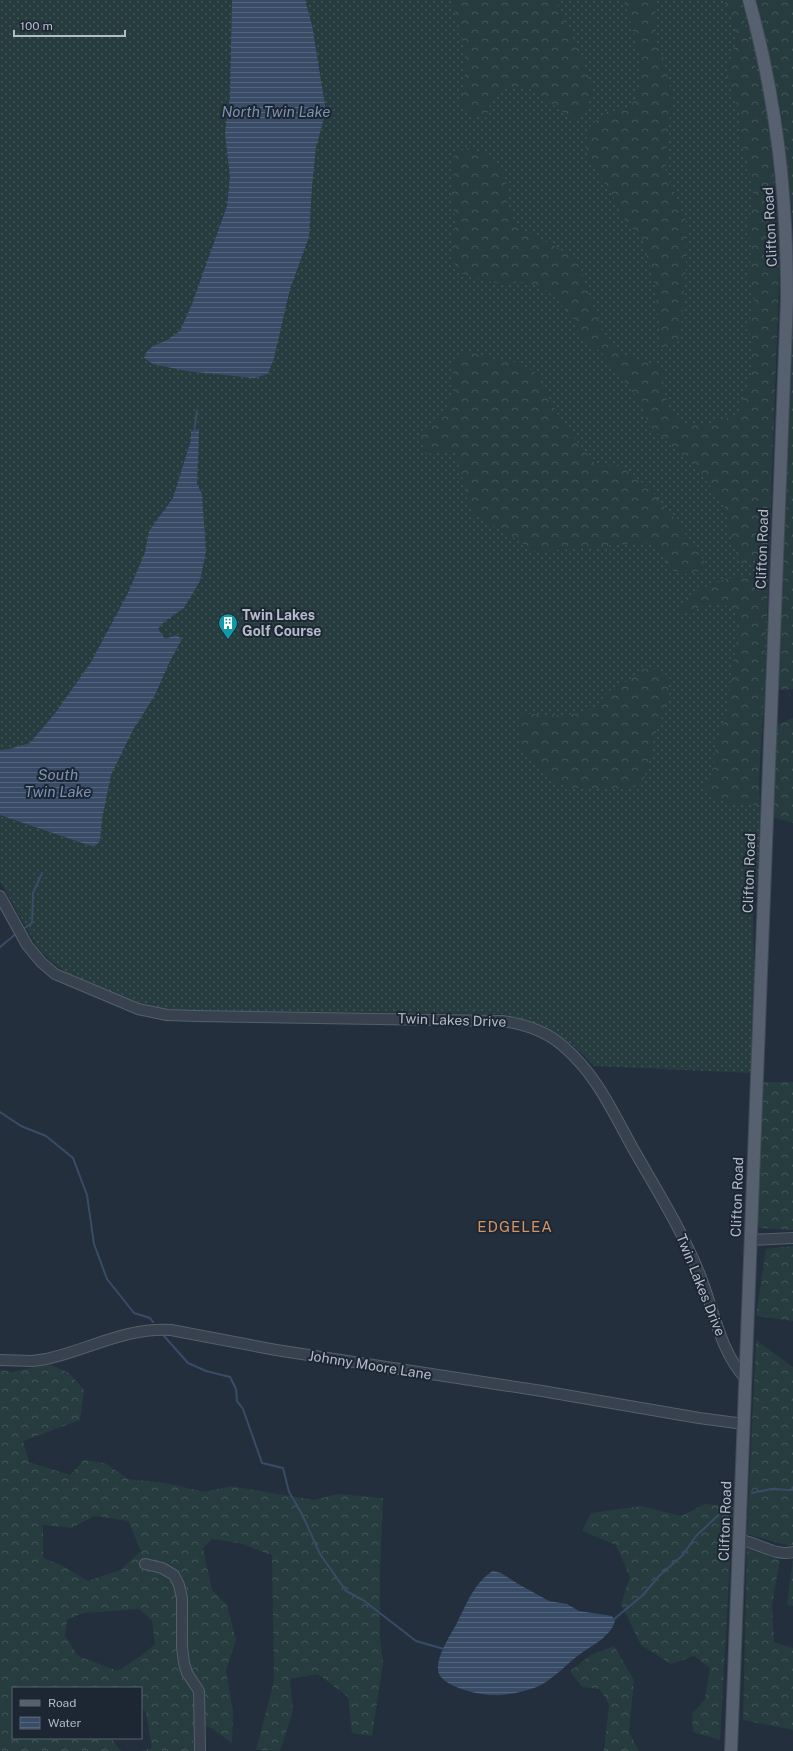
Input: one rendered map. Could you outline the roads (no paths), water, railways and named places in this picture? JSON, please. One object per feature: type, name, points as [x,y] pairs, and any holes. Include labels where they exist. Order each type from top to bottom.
[{"type":"main road","name":"Clifton Road","points":[[731,1751],[780,494],[787,249],[784,201],[775,118],[763,52],[749,0]]},
{"type":"street","name":"Twin Lakes Drive","points":[[0,896],[24,939],[41,962],[55,974],[138,1009],[150,1012],[197,1016],[502,1021],[526,1025],[549,1035],[580,1061],[601,1090],[685,1241],[700,1275],[731,1361],[746,1380]]},
{"type":"street","points":[[751,1240],[793,1238]]},
{"type":"street","name":"Johnny Moore Lane","points":[[0,1360],[33,1361],[46,1359],[124,1334],[154,1330],[171,1330],[276,1350],[744,1424]]},
{"type":"street","points":[[740,1540],[751,1542],[777,1552],[793,1552]]},
{"type":"street","points":[[145,1564],[162,1568],[174,1576],[179,1585],[182,1598],[182,1647],[184,1663],[187,1673],[199,1691],[200,1751]]},
{"type":"water","name":"North Twin Lake","points":[[232,0],[305,0],[312,25],[326,111],[316,147],[309,237],[290,289],[274,358],[268,374],[254,378],[186,371],[153,364],[144,358],[147,351],[153,346],[167,340],[180,331],[192,304],[227,206],[230,177],[225,133],[230,96]]},
{"type":"water","name":"South Twin Lake","points":[[199,430],[197,484],[202,494],[206,551],[200,581],[184,608],[164,622],[158,629],[165,639],[176,635],[182,639],[170,661],[155,695],[133,730],[111,775],[102,819],[100,841],[94,847],[0,815],[0,750],[30,743],[56,712],[91,662],[128,593],[145,552],[149,531],[173,498],[191,440],[191,431]]},
{"type":"water","points":[[493,1571],[501,1573],[549,1601],[567,1604],[579,1611],[612,1616],[615,1621],[613,1627],[600,1640],[537,1687],[503,1695],[486,1695],[452,1685],[440,1676],[438,1665],[441,1653],[471,1595],[481,1581]]},
{"type":"waterway","points":[[194,432],[197,411]]},
{"type":"waterway","points":[[23,929],[32,923],[33,893],[42,873]]},
{"type":"waterway","points":[[0,947],[17,933]]},
{"type":"waterway","points":[[0,1112],[21,1126],[46,1136],[73,1158],[87,1195],[94,1244],[107,1279],[134,1313],[150,1318],[153,1322]]},
{"type":"waterway","points":[[164,1336],[188,1363],[206,1371],[230,1377],[236,1389],[237,1401],[243,1409],[262,1463],[283,1468],[289,1492],[302,1514],[320,1554],[346,1591],[363,1600],[416,1641],[444,1649]]},
{"type":"waterway","points":[[752,1493],[771,1489],[791,1490],[793,1487]]},
{"type":"waterway","points":[[613,1620],[643,1595],[659,1576],[683,1555],[696,1536],[727,1507],[729,1500],[731,1499]]},
{"type":"place","name":"Twin Lakes Golf Course","points":[[228,640]]},
{"type":"district","name":"EDGELEA","points":[[515,1226]]}]
